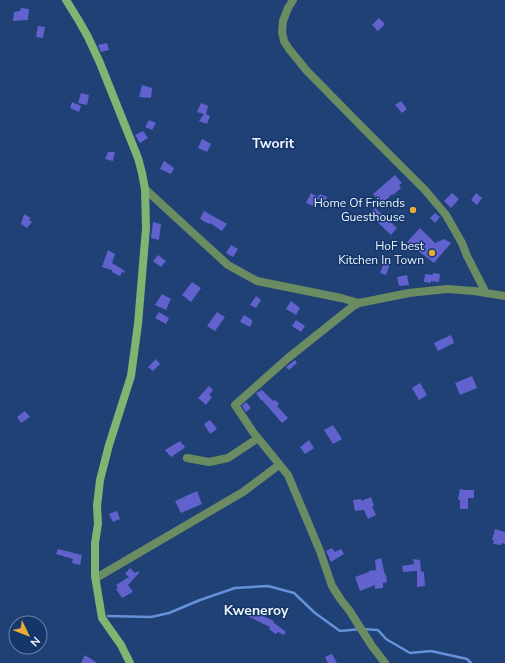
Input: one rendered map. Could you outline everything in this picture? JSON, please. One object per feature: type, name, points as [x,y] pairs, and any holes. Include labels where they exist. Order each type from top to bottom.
[{"type":"street","points":[[66,0],[80,21],[100,63],[138,158],[145,189],[146,228],[136,344],[131,376],[109,444],[100,480],[97,506],[98,524],[95,543],[96,578],[102,618],[121,645],[130,663]]},
{"type":"street","points":[[293,0],[283,21],[282,32],[289,49],[312,76],[426,190],[446,215],[462,242],[467,256],[486,293]]},
{"type":"street","points":[[145,189],[228,265],[257,281],[360,303]]},
{"type":"street","points":[[385,663],[332,586],[320,552],[288,475],[258,438],[235,405],[288,358],[352,307],[360,303],[409,293],[447,289],[474,290],[505,296]]},
{"type":"street","points":[[187,458],[209,462],[228,458],[258,438]]},
{"type":"street","points":[[96,578],[243,492],[279,464]]},
{"type":"building","points":[[21,8],[29,9],[28,20],[13,21],[14,12],[20,11]]},
{"type":"building","points":[[379,18],[385,24],[378,31],[372,25]]},
{"type":"building","points":[[38,26],[45,27],[43,38],[36,37]]},
{"type":"building","points":[[107,43],[109,50],[101,52],[98,45]]},
{"type":"building","points":[[142,85],[152,88],[151,98],[139,97]]},
{"type":"building","points":[[81,93],[89,95],[87,105],[78,103]]},
{"type":"building","points":[[401,101],[407,109],[402,113],[395,105]]},
{"type":"building","points":[[72,102],[81,106],[79,112],[70,108]]},
{"type":"building","points":[[201,103],[208,106],[206,114],[210,116],[207,124],[199,121],[204,114],[197,112]]},
{"type":"building","points":[[149,120],[156,123],[152,130],[145,127]]},
{"type":"building","points":[[143,131],[148,138],[140,143],[135,135]]},
{"type":"building","points":[[202,139],[211,144],[207,152],[198,148]]},
{"type":"building","points":[[108,152],[115,152],[113,161],[105,159]]},
{"type":"building","points":[[164,161],[174,168],[171,174],[160,169]]},
{"type":"building","points":[[395,175],[402,183],[399,185],[401,188],[393,195],[392,194],[382,204],[373,194]]},
{"type":"building","points":[[311,193],[318,197],[320,194],[327,197],[325,203],[317,199],[314,206],[306,203]]},
{"type":"building","points":[[452,193],[459,199],[451,208],[444,201]]},
{"type":"building","points":[[476,193],[482,198],[477,205],[471,200]]},
{"type":"building","points":[[375,208],[397,228],[391,235],[369,214]]},
{"type":"building","points":[[204,211],[227,224],[222,231],[210,223],[209,224],[200,219]]},
{"type":"building","points":[[435,213],[440,217],[435,223],[430,218]]},
{"type":"building","points":[[24,214],[31,218],[29,220],[32,222],[27,228],[21,224]]},
{"type":"building","points":[[153,222],[161,224],[159,240],[151,238]]},
{"type":"building","name":"HoF best Kitchen In Town","points":[[420,228],[435,243],[444,239],[451,243],[434,263],[407,242]]},
{"type":"building","points":[[231,245],[238,249],[233,257],[226,253]]},
{"type":"building","points":[[108,250],[115,254],[112,263],[125,271],[124,273],[122,272],[120,276],[112,272],[112,270],[102,267]]},
{"type":"building","points":[[158,255],[166,261],[161,267],[153,261]]},
{"type":"building","points":[[384,262],[390,264],[386,275],[380,273]]},
{"type":"building","points":[[433,273],[440,274],[439,282],[424,282],[425,274],[433,275]]},
{"type":"building","points":[[407,275],[409,285],[399,286],[397,277]]},
{"type":"building","points":[[192,282],[201,288],[191,302],[182,295]]},
{"type":"building","points":[[162,294],[171,299],[166,310],[155,305]]},
{"type":"building","points":[[256,296],[261,300],[256,308],[250,305]]},
{"type":"building","points":[[291,301],[300,308],[296,315],[286,309]]},
{"type":"building","points":[[159,312],[169,318],[166,324],[155,318]]},
{"type":"building","points":[[217,312],[225,317],[215,331],[207,326]]},
{"type":"building","points":[[244,315],[252,320],[250,327],[240,322]]},
{"type":"building","points":[[296,320],[305,326],[301,332],[292,326]]},
{"type":"building","points":[[451,335],[454,343],[438,351],[434,343]]},
{"type":"building","points":[[156,359],[160,364],[153,371],[148,367]]},
{"type":"building","points":[[295,360],[297,363],[289,370],[286,367]]},
{"type":"building","points":[[472,376],[477,388],[460,395],[455,383]]},
{"type":"building","points":[[420,383],[427,395],[419,400],[412,388]]},
{"type":"building","points":[[209,386],[213,390],[209,395],[212,397],[206,405],[198,398]]},
{"type":"building","points":[[262,390],[273,401],[275,400],[279,404],[277,406],[288,418],[282,423],[256,393]]},
{"type":"building","points":[[246,402],[251,408],[246,412],[242,406]]},
{"type":"building","points":[[25,411],[30,417],[21,423],[17,417]]},
{"type":"building","points":[[210,420],[217,429],[210,434],[204,424]]},
{"type":"building","points":[[333,425],[342,439],[333,444],[324,430]]},
{"type":"building","points":[[309,440],[314,448],[305,454],[300,447]]},
{"type":"building","points":[[180,441],[185,447],[171,457],[165,450]]},
{"type":"building","points":[[460,489],[474,490],[474,498],[468,498],[468,509],[460,509],[460,500],[458,500]]},
{"type":"building","points":[[197,491],[202,504],[181,513],[175,501]]},
{"type":"building","points":[[371,497],[374,506],[372,506],[376,515],[368,519],[364,510],[355,511],[353,500],[361,499],[361,501]]},
{"type":"building","points":[[117,511],[120,519],[113,522],[109,514]]},
{"type":"building","points":[[495,529],[505,532],[505,544],[493,544],[494,541],[492,540]]},
{"type":"building","points":[[332,548],[335,552],[341,549],[344,554],[331,562],[326,551]]},
{"type":"building","points":[[58,549],[82,555],[80,565],[72,563],[73,559],[56,554]]},
{"type":"building","points":[[381,558],[387,582],[383,583],[383,588],[375,589],[375,585],[360,591],[355,577],[369,571],[376,570],[375,560]]},
{"type":"building","points":[[413,559],[420,560],[420,571],[424,572],[425,586],[417,587],[417,571],[403,572],[402,566],[414,564]]},
{"type":"building","points":[[130,568],[135,573],[138,571],[139,573],[128,585],[133,592],[122,598],[116,589],[118,588],[116,585],[129,577],[125,574]]},
{"type":"building","points":[[251,608],[266,615],[265,617],[274,621],[273,622],[286,632],[284,635],[278,632],[276,634],[269,629],[270,627],[247,616]]},
{"type":"building","points":[[332,654],[337,663],[328,663],[325,657]]},
{"type":"building","points":[[85,655],[97,663],[81,663]]},
{"type":"waterway","points":[[108,616],[151,617],[169,613],[235,588],[268,586],[294,593],[315,613],[340,631],[361,629],[378,630],[386,639],[410,653],[431,651],[467,659],[471,663]]},
{"type":"place","name":"Home Of Friends Guesthouse","points":[[413,210]]},
{"type":"place","name":"HoF best Kitchen In Town","points":[[432,253]]},
{"type":"district","name":"Tworit","points":[[273,143]]},
{"type":"district","name":"Kweneroy","points":[[256,610]]}]
